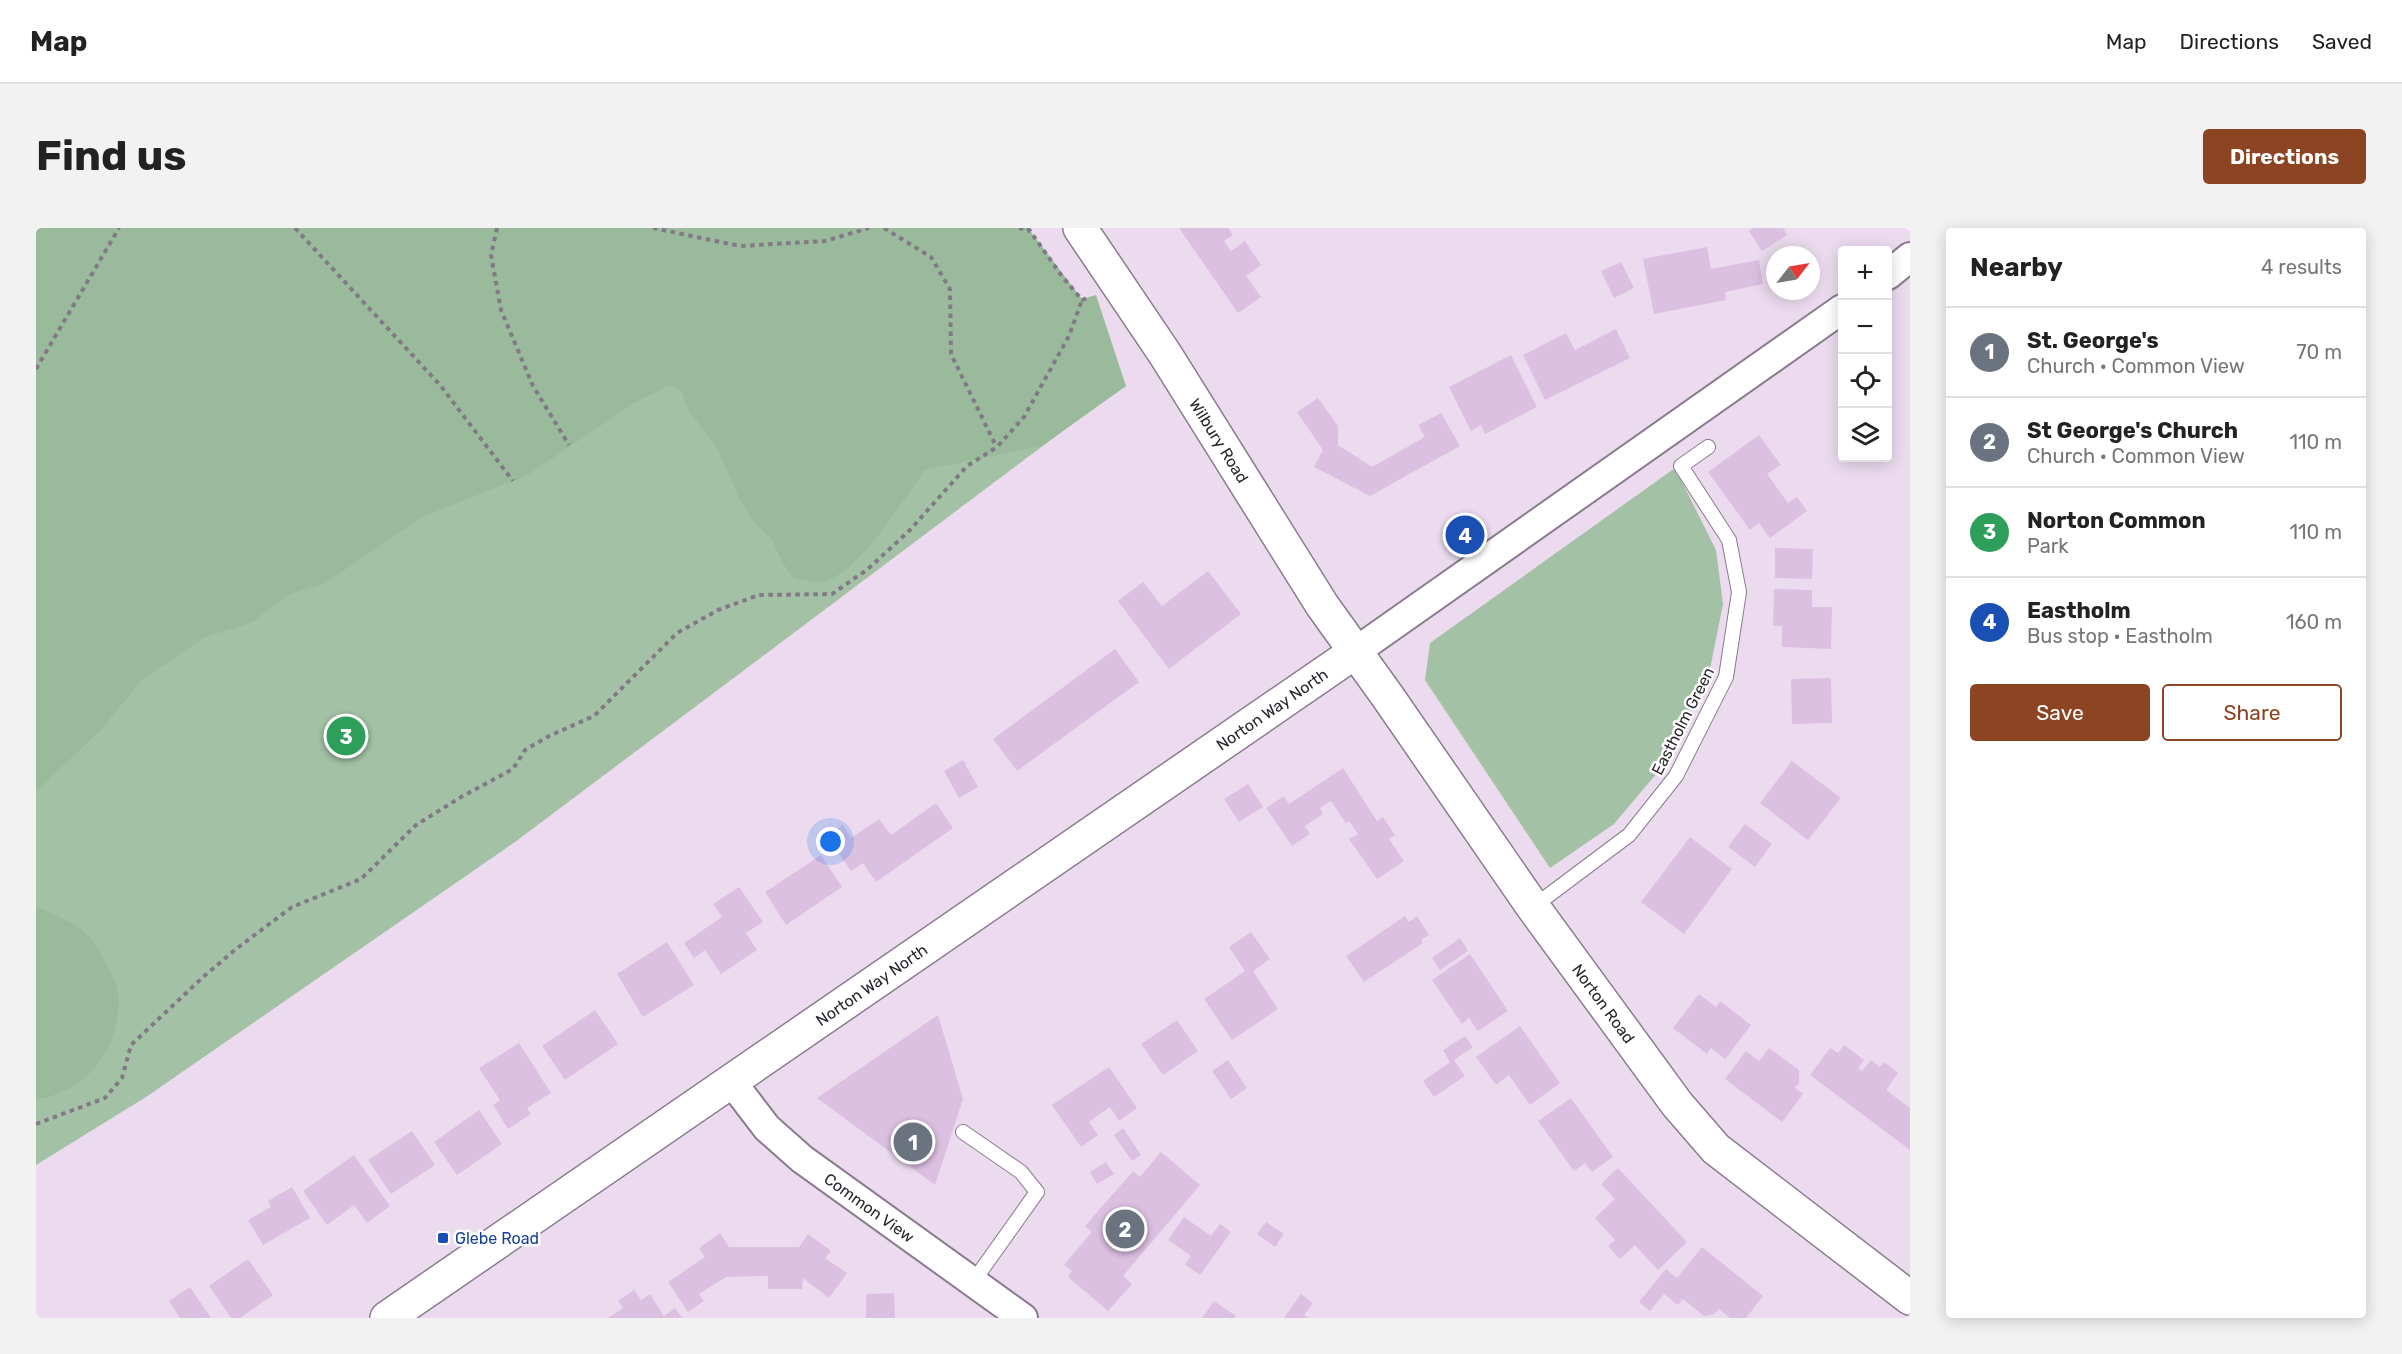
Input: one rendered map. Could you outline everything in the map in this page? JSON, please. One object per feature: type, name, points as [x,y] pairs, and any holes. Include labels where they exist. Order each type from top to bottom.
[{"type":"street","name":"Wilbury Road","points":[[1080,228],[1165,354],[1322,605],[1355,652]]},
{"type":"street","points":[[1892,270],[1910,257]]},
{"type":"street","points":[[1355,652],[1838,312]]},
{"type":"street","name":"Norton Road","points":[[1355,652],[1533,907],[1677,1104],[1716,1149],[1910,1298]]},
{"type":"street","name":"Norton Way North","points":[[387,1318],[1355,652]]},
{"type":"street","name":"Common View","points":[[731,1081],[781,1143],[1023,1318]]},
{"type":"lane","name":"Eastholm Green","points":[[1533,907],[1629,835],[1676,776],[1726,677],[1739,592],[1729,540],[1681,466],[1708,447]]},
{"type":"lane","points":[[963,1132],[1021,1172],[1038,1192],[973,1282]]},
{"type":"path","points":[[36,369],[119,228]]},
{"type":"path","points":[[296,228],[440,385],[513,481]]},
{"type":"path","points":[[497,228],[491,255],[501,310],[533,386],[569,445]]},
{"type":"path","points":[[653,228],[740,246],[825,241],[869,228]]},
{"type":"path","points":[[884,228],[931,257],[950,289],[951,354],[997,447]]},
{"type":"path","points":[[1019,228],[1029,229],[1061,275],[1082,300]]},
{"type":"path","points":[[1082,300],[1096,295]]},
{"type":"path","points":[[36,1124],[105,1098],[122,1078],[131,1045],[201,978],[236,949],[292,907],[361,879],[416,825],[513,769],[525,750],[549,736],[594,716],[677,633],[718,610],[759,596],[832,594],[868,569],[910,530],[967,466],[997,447],[1024,417],[1069,336],[1082,300]]},
{"type":"green space","points":[[36,228],[1024,228],[1126,386],[1088,412],[515,842],[146,1097],[36,1165]]},
{"type":"green space","points":[[36,228],[1028,228],[1082,299],[1096,295],[1126,386],[1042,446],[925,470],[872,544],[847,569],[835,577],[825,581],[815,581],[794,579],[782,562],[772,539],[755,524],[739,498],[717,448],[688,410],[681,390],[669,386],[636,402],[526,476],[422,517],[324,584],[290,594],[251,623],[205,637],[142,680],[100,731],[36,791]]},
{"type":"green space","points":[[1675,468],[1716,550],[1723,604],[1707,684],[1657,773],[1614,824],[1550,868],[1425,680],[1430,643]]},
{"type":"green space","points":[[36,907],[68,921],[85,932],[107,964],[116,984],[119,1000],[113,1036],[96,1066],[70,1088],[36,1099]]},
{"type":"building","points":[[1179,228],[1228,228],[1233,235],[1224,241],[1231,251],[1245,241],[1261,265],[1246,276],[1261,297],[1238,313]]},
{"type":"building","points":[[1753,228],[1783,228],[1787,235],[1766,246],[1762,251],[1749,231]]},
{"type":"building","points":[[1707,247],[1711,269],[1759,260],[1763,284],[1725,292],[1726,300],[1654,314],[1643,259]]},
{"type":"building","points":[[1621,262],[1634,288],[1614,298],[1601,271]]},
{"type":"building","points":[[1616,329],[1630,358],[1545,400],[1523,355],[1566,333],[1575,350]]},
{"type":"building","points":[[1511,355],[1537,407],[1485,434],[1481,425],[1471,431],[1449,387]]},
{"type":"building","points":[[1318,398],[1338,426],[1338,445],[1372,467],[1425,437],[1418,425],[1441,413],[1460,446],[1370,496],[1314,467],[1323,450],[1297,412]]},
{"type":"building","points":[[1759,435],[1781,465],[1767,474],[1788,503],[1797,497],[1807,511],[1770,538],[1759,523],[1750,530],[1708,472]]},
{"type":"building","points":[[1775,548],[1813,549],[1812,579],[1775,578]]},
{"type":"building","points":[[1208,571],[1241,614],[1169,669],[1118,601],[1143,582],[1162,606]]},
{"type":"building","points":[[1774,589],[1812,590],[1812,607],[1832,607],[1831,649],[1782,647],[1782,626],[1773,626]]},
{"type":"building","points":[[1115,649],[1139,682],[1017,771],[993,739]]},
{"type":"building","points":[[1831,678],[1832,723],[1792,724],[1791,679]]},
{"type":"building","points":[[963,760],[978,787],[959,798],[944,771]]},
{"type":"building","points":[[1792,761],[1841,798],[1808,840],[1760,803]]},
{"type":"building","points":[[1343,768],[1377,821],[1383,817],[1395,835],[1389,839],[1404,861],[1377,879],[1349,839],[1358,834],[1349,821],[1346,823],[1331,801],[1320,808],[1323,814],[1305,826],[1310,834],[1292,846],[1266,808],[1284,796],[1289,804]]},
{"type":"building","points":[[1248,784],[1263,807],[1239,822],[1224,799]]},
{"type":"building","points":[[936,803],[953,828],[876,882],[863,863],[851,871],[827,836],[843,825],[851,838],[879,819],[891,835]]},
{"type":"building","points":[[1745,824],[1772,844],[1755,867],[1728,847]]},
{"type":"building","points":[[1690,837],[1732,869],[1684,934],[1641,902]]},
{"type":"building","points":[[821,855],[842,887],[786,925],[765,892]]},
{"type":"building","points":[[739,887],[763,922],[746,933],[757,950],[721,974],[705,950],[694,958],[684,943],[722,917],[713,904]]},
{"type":"building","points":[[1405,916],[1409,922],[1417,916],[1429,935],[1421,940],[1423,943],[1364,982],[1346,956]]},
{"type":"building","points":[[1251,932],[1270,959],[1253,971],[1278,1009],[1232,1040],[1204,999],[1245,971],[1229,947]]},
{"type":"building","points":[[1460,938],[1468,951],[1440,970],[1432,958]]},
{"type":"building","points":[[667,942],[694,985],[643,1017],[617,974]]},
{"type":"building","points":[[1470,954],[1508,1011],[1478,1031],[1469,1018],[1462,1024],[1432,980]]},
{"type":"building","points":[[1699,994],[1716,1007],[1720,1001],[1751,1025],[1725,1059],[1711,1048],[1707,1054],[1673,1028]]},
{"type":"building","points":[[595,1010],[618,1044],[565,1080],[542,1046]]},
{"type":"building","points":[[938,1015],[963,1099],[935,1185],[817,1098]]},
{"type":"building","points":[[1177,1020],[1198,1051],[1163,1075],[1141,1044]]},
{"type":"building","points":[[1520,1026],[1560,1083],[1530,1105],[1509,1075],[1496,1085],[1476,1057]]},
{"type":"building","points":[[1465,1036],[1473,1047],[1454,1060],[1465,1076],[1434,1097],[1423,1081],[1450,1062],[1443,1050]]},
{"type":"building","points":[[519,1043],[551,1093],[527,1108],[531,1114],[508,1129],[493,1105],[500,1100],[479,1068]]},
{"type":"building","points":[[1844,1045],[1864,1060],[1858,1068],[1862,1071],[1871,1060],[1880,1067],[1884,1062],[1898,1073],[1886,1090],[1910,1108],[1910,1150],[1810,1075],[1830,1048],[1838,1053]]},
{"type":"building","points":[[1769,1048],[1799,1070],[1799,1083],[1795,1088],[1803,1094],[1782,1122],[1725,1079],[1746,1051],[1759,1061]]},
{"type":"building","points":[[1228,1060],[1247,1088],[1231,1099],[1212,1071]]},
{"type":"building","points":[[1109,1067],[1137,1108],[1119,1121],[1110,1107],[1089,1122],[1098,1135],[1081,1147],[1052,1105]]},
{"type":"building","points":[[1571,1098],[1613,1157],[1592,1172],[1585,1163],[1574,1171],[1538,1121]]},
{"type":"building","points":[[479,1110],[502,1144],[457,1175],[434,1142]]},
{"type":"building","points":[[1123,1128],[1141,1155],[1132,1161],[1114,1135]]},
{"type":"building","points":[[412,1131],[435,1165],[391,1194],[368,1160]]},
{"type":"building","points":[[1161,1152],[1200,1185],[1123,1276],[1132,1284],[1108,1311],[1068,1277],[1072,1271],[1064,1265],[1092,1232],[1085,1226],[1133,1171],[1140,1177]]},
{"type":"building","points":[[354,1155],[390,1206],[367,1223],[354,1205],[327,1225],[303,1191]]},
{"type":"building","points":[[1106,1162],[1114,1174],[1097,1184],[1090,1172]]},
{"type":"building","points":[[1618,1168],[1687,1242],[1658,1270],[1635,1245],[1620,1259],[1608,1246],[1615,1240],[1595,1218],[1615,1199],[1601,1184]]},
{"type":"building","points":[[292,1187],[310,1218],[263,1245],[248,1220],[271,1207],[268,1201]]},
{"type":"building","points":[[1184,1217],[1211,1236],[1220,1224],[1231,1232],[1200,1275],[1185,1265],[1191,1256],[1168,1240]]},
{"type":"building","points":[[1266,1222],[1284,1234],[1275,1247],[1257,1234]]},
{"type":"building","points":[[720,1233],[729,1247],[799,1247],[808,1234],[831,1251],[825,1258],[847,1273],[829,1298],[803,1278],[802,1289],[768,1289],[768,1276],[726,1277],[699,1294],[704,1301],[688,1312],[668,1282],[705,1257],[699,1248]]},
{"type":"building","points":[[1702,1247],[1763,1296],[1746,1318],[1730,1318],[1719,1309],[1714,1314],[1704,1316],[1683,1299],[1678,1305],[1664,1294],[1650,1311],[1639,1302],[1666,1269],[1677,1278]]},
{"type":"building","points":[[248,1259],[273,1295],[240,1318],[231,1318],[209,1286]]},
{"type":"building","points":[[190,1287],[211,1318],[180,1318],[169,1301]]},
{"type":"building","points":[[634,1290],[641,1300],[650,1294],[664,1316],[675,1308],[682,1318],[608,1318],[623,1308],[618,1301]]},
{"type":"building","points":[[894,1293],[895,1318],[866,1318],[866,1294]]},
{"type":"building","points":[[1301,1294],[1313,1303],[1304,1315],[1308,1318],[1284,1318]]},
{"type":"building","points":[[1214,1301],[1236,1316],[1234,1318],[1202,1318]]},
{"type":"place","name":"Eastholm","points":[[1465,535]]},
{"type":"place","name":"Norton Common","points":[[346,736]]},
{"type":"place","name":"St. George's","points":[[913,1142]]},
{"type":"place","name":"St George's Church","points":[[1125,1229]]},
{"type":"place","name":"Glebe Road","points":[[443,1238]]}]
